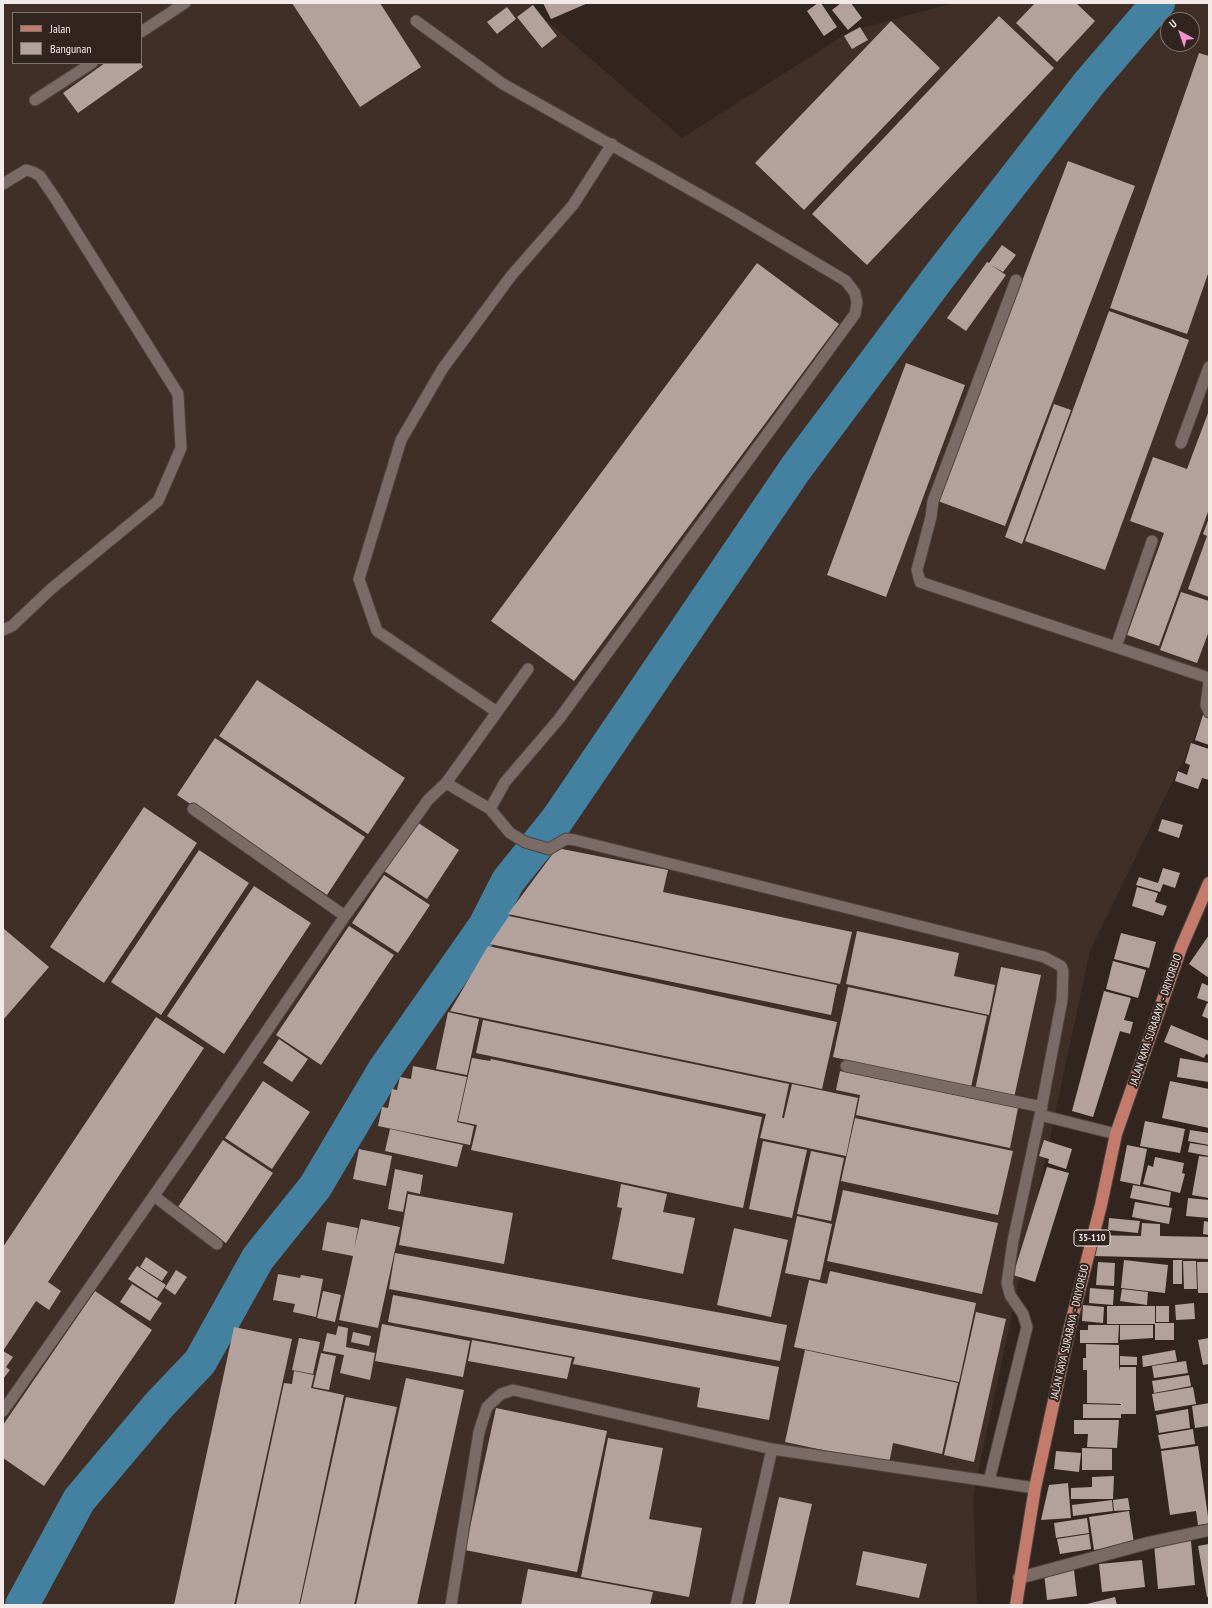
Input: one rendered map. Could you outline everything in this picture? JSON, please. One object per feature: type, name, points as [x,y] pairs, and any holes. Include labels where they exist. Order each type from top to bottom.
[{"type":"main road","name":"JALAN RAYA SURABAYA - DRIYOREJO","points":[[1016,1605],[1019,1578],[1035,1488],[1070,1327],[1101,1205],[1116,1134],[1181,948],[1206,898],[1209,883]]},
{"type":"street","points":[[1019,1578],[1148,1543],[1209,1530]]},
{"type":"lane","points":[[142,31],[185,3]]},
{"type":"lane","points":[[416,21],[503,84],[612,144],[846,281],[855,293],[857,303],[855,314],[559,719],[505,782],[490,809]]},
{"type":"lane","points":[[35,100],[90,64]]},
{"type":"lane","points":[[497,712],[378,631],[359,579],[401,440],[443,368],[511,276],[574,205],[612,144]]},
{"type":"lane","points":[[3,184],[26,170],[40,176],[55,198],[178,394],[182,448],[158,501],[52,589],[12,626],[3,630]]},
{"type":"lane","points":[[1016,280],[933,501],[931,517],[917,570],[920,582],[928,586],[1209,680],[1206,705],[1209,712]]},
{"type":"lane","points":[[1181,443],[1209,367]]},
{"type":"lane","points":[[1116,648],[1152,542]]},
{"type":"lane","points":[[3,1411],[154,1196],[345,916],[428,800],[446,783],[528,670]]},
{"type":"lane","points":[[446,783],[490,809],[510,833],[525,842],[549,850],[566,839],[575,840],[1044,957],[1057,963],[1063,971],[1062,1000],[1041,1111],[1013,1241],[1007,1283],[1010,1295],[1023,1314],[1027,1327],[989,1481]]},
{"type":"lane","points":[[193,810],[345,916]]},
{"type":"lane","points":[[846,1066],[1041,1111],[1116,1134]]},
{"type":"lane","points":[[154,1196],[217,1244]]},
{"type":"lane","points":[[451,1605],[479,1432],[487,1408],[501,1394],[514,1390],[772,1449],[1035,1488]]},
{"type":"lane","points":[[736,1605],[772,1449]]},
{"type":"shaded area","points":[[3,3],[533,3],[537,12],[682,138],[851,31],[953,3],[1209,3],[1209,707],[1090,951],[973,1495],[977,1605],[3,1605]]},
{"type":"building","points":[[292,3],[380,3],[421,67],[360,107]]},
{"type":"building","points":[[543,3],[588,3],[551,19]]},
{"type":"building","points":[[818,3],[821,3],[837,27],[824,36],[807,11]]},
{"type":"building","points":[[841,3],[851,3],[862,18],[848,30],[832,10]]},
{"type":"building","points":[[1035,3],[1076,3],[1095,21],[1057,62],[1016,23]]},
{"type":"building","points":[[533,5],[557,36],[542,48],[517,17]]},
{"type":"building","points":[[507,7],[516,19],[497,34],[487,22]]},
{"type":"building","points":[[999,16],[1054,68],[867,265],[812,214]]},
{"type":"building","points":[[891,21],[940,68],[804,210],[755,163]]},
{"type":"building","points":[[860,27],[868,40],[852,49],[844,36]]},
{"type":"building","points":[[1199,53],[1209,56],[1209,271],[1187,334],[1110,308]]},
{"type":"building","points":[[104,64],[142,64],[143,67],[78,113],[63,93]]},
{"type":"building","points":[[1068,161],[1135,186],[1005,526],[938,501]]},
{"type":"building","points":[[1002,245],[1016,255],[1003,272],[991,265],[1006,275],[966,331],[947,318],[987,262],[989,263]]},
{"type":"building","points":[[757,263],[839,324],[574,681],[491,621]]},
{"type":"building","points":[[1109,311],[1189,340],[1105,570],[1025,541]]},
{"type":"building","points":[[906,363],[965,385],[886,597],[827,575]]},
{"type":"building","points":[[1054,404],[1071,410],[1022,544],[1005,537]]},
{"type":"building","points":[[1208,413],[1209,509],[1159,646],[1127,635],[1164,533],[1130,521],[1153,457],[1187,469]]},
{"type":"building","points":[[1209,518],[1209,597],[1188,589],[1207,536],[1203,534]]},
{"type":"building","points":[[1181,592],[1209,601],[1209,631],[1197,663],[1160,650]]},
{"type":"building","points":[[257,680],[405,778],[368,834],[219,736]]},
{"type":"building","points":[[1203,715],[1209,717],[1209,745],[1195,740]]},
{"type":"building","points":[[215,738],[365,837],[327,895],[177,795]]},
{"type":"building","points":[[1191,743],[1209,749],[1209,780],[1202,778],[1198,789],[1175,781],[1178,771],[1187,775],[1190,765],[1185,763]]},
{"type":"building","points":[[144,807],[197,843],[104,983],[50,947]]},
{"type":"building","points":[[1162,819],[1183,825],[1179,838],[1158,831]]},
{"type":"building","points":[[414,820],[459,850],[427,899],[381,869]]},
{"type":"building","points":[[557,848],[668,870],[663,892],[852,932],[840,984],[508,914]]},
{"type":"building","points":[[199,850],[249,883],[161,1015],[111,982]]},
{"type":"building","points":[[1163,868],[1180,873],[1175,888],[1163,884],[1160,892],[1136,885],[1139,877],[1158,883]]},
{"type":"building","points":[[384,875],[430,905],[398,953],[352,923]]},
{"type":"building","points":[[254,886],[311,923],[224,1054],[167,1016]]},
{"type":"building","points":[[1137,887],[1158,893],[1155,902],[1167,906],[1163,916],[1132,906]]},
{"type":"building","points":[[509,916],[837,985],[831,1015],[490,944]]},
{"type":"building","points":[[349,926],[394,955],[321,1065],[276,1035]]},
{"type":"building","points":[[3,928],[49,967],[3,1020]]},
{"type":"building","points":[[857,931],[959,953],[954,976],[995,985],[989,1015],[846,984]]},
{"type":"building","points":[[1121,933],[1156,942],[1149,968],[1114,959]]},
{"type":"building","points":[[1209,935],[1209,978],[1189,964]]},
{"type":"building","points":[[488,946],[837,1022],[822,1089],[450,1011]]},
{"type":"building","points":[[1113,961],[1146,970],[1138,998],[1106,989]]},
{"type":"building","points":[[1001,967],[1041,975],[1014,1098],[975,1090]]},
{"type":"building","points":[[1202,983],[1209,986],[1209,1002],[1197,998]]},
{"type":"building","points":[[848,987],[987,1016],[971,1087],[833,1057]]},
{"type":"building","points":[[1104,991],[1131,998],[1124,1020],[1133,1022],[1130,1034],[1120,1031],[1093,1117],[1072,1111]]},
{"type":"building","points":[[1207,1003],[1209,1004],[1209,1019],[1202,1016]]},
{"type":"building","points":[[448,1012],[479,1019],[467,1075],[436,1069]]},
{"type":"building","points":[[156,1017],[204,1048],[48,1282],[61,1291],[49,1310],[36,1301],[3,1351],[3,1247]]},
{"type":"building","points":[[483,1020],[789,1084],[782,1118],[784,1118],[792,1084],[858,1098],[846,1156],[760,1138],[766,1114],[476,1053]]},
{"type":"building","points":[[1171,1025],[1209,1041],[1209,1055],[1206,1054],[1204,1058],[1164,1042]]},
{"type":"building","points":[[279,1039],[308,1059],[292,1082],[263,1063]]},
{"type":"building","points":[[472,1058],[490,1061],[491,1059],[762,1117],[743,1208],[471,1150],[477,1125],[458,1121]]},
{"type":"building","points":[[1180,1058],[1209,1063],[1209,1082],[1177,1077]]},
{"type":"building","points":[[413,1066],[467,1077],[457,1122],[474,1126],[470,1145],[378,1126],[382,1107],[388,1108],[392,1089],[397,1090],[400,1077],[411,1079]]},
{"type":"building","points":[[840,1071],[1018,1108],[1010,1148],[856,1115],[860,1095],[836,1090]]},
{"type":"building","points":[[263,1081],[310,1112],[272,1169],[225,1138]]},
{"type":"building","points":[[1170,1081],[1209,1089],[1209,1128],[1162,1118]]},
{"type":"building","points":[[855,1118],[1013,1151],[998,1215],[841,1181]]},
{"type":"building","points":[[1145,1121],[1185,1129],[1180,1153],[1140,1146]]},
{"type":"building","points":[[390,1129],[463,1145],[457,1167],[385,1151]]},
{"type":"building","points":[[1190,1130],[1209,1133],[1209,1145],[1188,1141]]},
{"type":"building","points":[[223,1140],[273,1173],[226,1243],[176,1210]]},
{"type":"building","points":[[1044,1140],[1072,1149],[1066,1169],[1048,1163],[1049,1159],[1039,1156]]},
{"type":"building","points":[[763,1141],[807,1150],[792,1218],[749,1209]]},
{"type":"building","points":[[1190,1143],[1209,1146],[1209,1156],[1188,1152]]},
{"type":"building","points":[[1127,1145],[1147,1149],[1140,1185],[1120,1181]]},
{"type":"building","points":[[359,1149],[392,1156],[386,1186],[353,1179]]},
{"type":"building","points":[[811,1151],[844,1158],[831,1221],[797,1214]]},
{"type":"building","points":[[1199,1156],[1209,1157],[1209,1198],[1192,1195]]},
{"type":"building","points":[[1155,1157],[1184,1163],[1182,1173],[1185,1174],[1180,1193],[1143,1184],[1148,1165],[1153,1167]]},
{"type":"building","points":[[1047,1167],[1069,1173],[1035,1282],[1013,1275]]},
{"type":"building","points":[[395,1169],[423,1175],[420,1194],[407,1191],[403,1212],[388,1209]]},
{"type":"building","points":[[621,1184],[667,1194],[663,1212],[695,1218],[683,1274],[612,1259],[622,1208],[617,1207]]},
{"type":"building","points":[[1133,1185],[1171,1192],[1169,1206],[1130,1198]]},
{"type":"building","points":[[843,1190],[998,1223],[982,1294],[827,1261]]},
{"type":"building","points":[[408,1194],[513,1213],[504,1264],[399,1245]]},
{"type":"building","points":[[1188,1198],[1209,1200],[1209,1218],[1186,1216]]},
{"type":"building","points":[[1135,1202],[1172,1208],[1169,1224],[1132,1217]]},
{"type":"building","points":[[797,1216],[832,1224],[820,1280],[785,1273]]},
{"type":"building","points":[[1109,1218],[1140,1221],[1138,1233],[1108,1230]]},
{"type":"building","points":[[361,1219],[400,1227],[378,1328],[339,1320],[353,1256],[322,1250],[327,1222],[358,1228],[354,1249]]},
{"type":"building","points":[[1204,1221],[1209,1222],[1209,1235],[1203,1234]]},
{"type":"building","points":[[1142,1223],[1160,1224],[1160,1236],[1209,1237],[1209,1259],[1094,1256],[1094,1235],[1141,1236]]},
{"type":"building","points":[[734,1228],[788,1240],[771,1317],[717,1305]]},
{"type":"building","points":[[395,1253],[787,1325],[780,1361],[389,1289]]},
{"type":"building","points":[[146,1257],[168,1272],[162,1281],[140,1267]]},
{"type":"building","points":[[1124,1260],[1168,1265],[1165,1293],[1121,1288]]},
{"type":"building","points":[[1173,1260],[1182,1260],[1182,1284],[1173,1284]]},
{"type":"building","points":[[1183,1261],[1196,1261],[1197,1289],[1184,1289]]},
{"type":"building","points":[[1098,1262],[1115,1263],[1114,1286],[1096,1285]]},
{"type":"building","points":[[1197,1262],[1209,1262],[1209,1293],[1198,1293]]},
{"type":"building","points":[[137,1266],[166,1285],[157,1298],[128,1279]]},
{"type":"building","points":[[176,1270],[187,1277],[175,1295],[165,1288]]},
{"type":"building","points":[[830,1271],[976,1303],[959,1382],[794,1347],[809,1280],[827,1284]]},
{"type":"building","points":[[278,1274],[300,1278],[301,1275],[323,1279],[316,1317],[293,1312],[295,1304],[273,1300]]},
{"type":"building","points":[[132,1284],[162,1303],[150,1321],[120,1302]]},
{"type":"building","points":[[1090,1288],[1114,1290],[1113,1305],[1089,1303]]},
{"type":"building","points":[[1122,1289],[1148,1292],[1147,1305],[1120,1301]]},
{"type":"building","points":[[95,1291],[152,1330],[44,1486],[3,1458],[3,1425]]},
{"type":"building","points":[[323,1291],[341,1295],[335,1322],[317,1318]]},
{"type":"building","points":[[393,1295],[779,1367],[769,1420],[697,1407],[700,1388],[573,1364],[575,1357],[388,1322]]},
{"type":"building","points":[[1194,1303],[1195,1319],[1176,1320],[1175,1305]]},
{"type":"building","points":[[1083,1305],[1104,1307],[1103,1323],[1082,1321]]},
{"type":"building","points":[[1107,1306],[1155,1306],[1155,1324],[1107,1324]]},
{"type":"building","points":[[1156,1306],[1169,1306],[1169,1322],[1156,1322]]},
{"type":"building","points":[[976,1312],[1006,1319],[974,1462],[944,1455]]},
{"type":"building","points":[[1155,1323],[1174,1323],[1174,1340],[1155,1340]]},
{"type":"building","points":[[382,1324],[470,1341],[463,1377],[375,1361]]},
{"type":"building","points":[[1088,1325],[1119,1325],[1118,1343],[1080,1343],[1080,1330],[1088,1330]]},
{"type":"building","points":[[1120,1325],[1153,1325],[1153,1338],[1120,1340]]},
{"type":"building","points":[[338,1326],[348,1328],[346,1347],[375,1353],[370,1380],[340,1373],[344,1355],[323,1351],[327,1333],[336,1335]]},
{"type":"building","points":[[234,1327],[292,1339],[234,1605],[174,1605]]},
{"type":"building","points":[[353,1332],[371,1336],[369,1346],[351,1342]]},
{"type":"building","points":[[299,1338],[320,1342],[313,1374],[292,1370]]},
{"type":"building","points":[[1209,1338],[1209,1364],[1203,1365],[1198,1340]]},
{"type":"building","points":[[472,1340],[572,1358],[567,1379],[468,1361]]},
{"type":"building","points":[[1086,1344],[1119,1345],[1119,1371],[1120,1367],[1136,1367],[1136,1414],[1121,1414],[1121,1404],[1087,1403],[1087,1370],[1083,1370],[1083,1358],[1086,1358]]},
{"type":"building","points":[[805,1350],[958,1383],[942,1454],[893,1443],[889,1464],[785,1442]]},
{"type":"building","points":[[1175,1350],[1177,1361],[1143,1367],[1142,1356]]},
{"type":"building","points":[[3,1351],[13,1357],[6,1367],[10,1370],[3,1379]]},
{"type":"building","points":[[321,1353],[336,1356],[329,1390],[313,1387]]},
{"type":"building","points":[[1120,1356],[1137,1357],[1137,1365],[1120,1365]]},
{"type":"building","points":[[1186,1361],[1188,1373],[1154,1378],[1152,1366]]},
{"type":"building","points":[[294,1371],[314,1375],[311,1388],[344,1395],[299,1605],[236,1605],[284,1383],[292,1384]]},
{"type":"building","points":[[1189,1375],[1191,1386],[1154,1393],[1152,1381]]},
{"type":"building","points":[[406,1378],[464,1390],[417,1605],[356,1605]]},
{"type":"building","points":[[1193,1387],[1196,1404],[1155,1411],[1152,1394]]},
{"type":"building","points":[[346,1397],[397,1407],[354,1605],[300,1605]]},
{"type":"building","points":[[1209,1403],[1209,1426],[1195,1428],[1192,1406]]},
{"type":"building","points":[[1083,1404],[1121,1405],[1121,1418],[1083,1418]]},
{"type":"building","points":[[496,1408],[607,1431],[577,1572],[465,1550]]},
{"type":"building","points":[[1188,1409],[1190,1428],[1159,1433],[1156,1415]]},
{"type":"building","points":[[1074,1420],[1119,1420],[1117,1448],[1087,1447],[1088,1434],[1074,1434]]},
{"type":"building","points":[[1193,1429],[1195,1444],[1161,1449],[1158,1435]]},
{"type":"building","points":[[608,1438],[663,1448],[649,1519],[702,1528],[689,1597],[581,1577]]},
{"type":"building","points":[[1198,1446],[1209,1524],[1198,1525],[1196,1511],[1170,1515],[1161,1451]]},
{"type":"building","points":[[1082,1448],[1112,1449],[1112,1470],[1082,1470]]},
{"type":"building","points":[[1056,1451],[1081,1453],[1079,1472],[1054,1469]]},
{"type":"building","points":[[1114,1476],[1113,1499],[1071,1499],[1071,1488],[1092,1487],[1092,1477]]},
{"type":"building","points":[[1068,1483],[1071,1518],[1041,1520],[1049,1485]]},
{"type":"building","points":[[779,1497],[812,1504],[789,1605],[755,1605]]},
{"type":"building","points":[[1128,1498],[1130,1510],[1114,1511],[1113,1500]]},
{"type":"building","points":[[1112,1500],[1113,1511],[1073,1516],[1072,1505]]},
{"type":"building","points":[[1129,1511],[1134,1543],[1094,1550],[1089,1517]]},
{"type":"building","points":[[1087,1518],[1089,1533],[1056,1538],[1054,1523]]},
{"type":"building","points":[[1089,1534],[1091,1549],[1060,1554],[1057,1539]]},
{"type":"building","points":[[1191,1541],[1195,1585],[1158,1589],[1154,1544]]},
{"type":"building","points":[[1209,1544],[1209,1597],[1207,1597],[1198,1546]]},
{"type":"building","points":[[863,1551],[927,1564],[919,1598],[856,1585]]},
{"type":"building","points":[[1142,1560],[1145,1587],[1102,1592],[1099,1564]]},
{"type":"building","points":[[528,1569],[653,1592],[650,1605],[521,1605]]},
{"type":"building","points":[[1074,1570],[1077,1596],[1047,1600],[1044,1573]]},
{"type":"building","points":[[1115,1597],[1117,1605],[1087,1604]]},
{"type":"waterway","points":[[22,1605],[79,1500],[160,1404],[200,1362],[258,1258],[315,1187],[385,1069],[485,926],[508,881],[557,820],[796,468],[941,274],[1090,82],[1158,3]]}]
